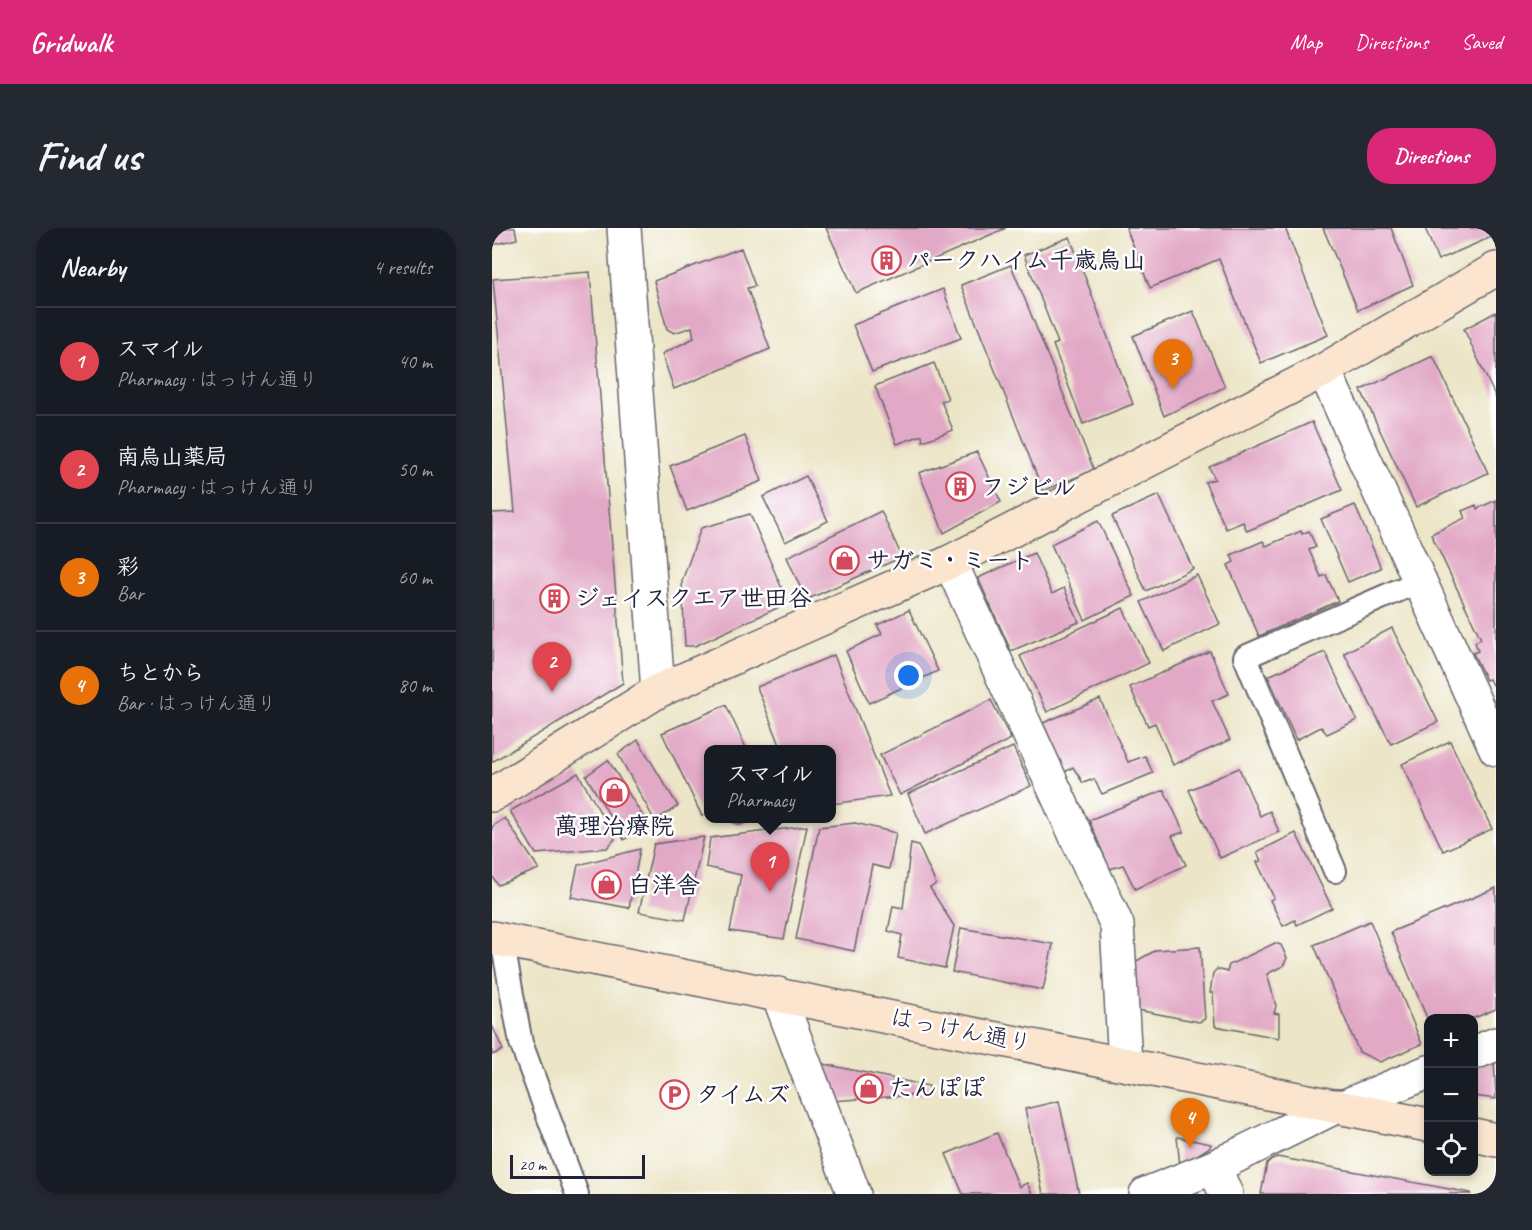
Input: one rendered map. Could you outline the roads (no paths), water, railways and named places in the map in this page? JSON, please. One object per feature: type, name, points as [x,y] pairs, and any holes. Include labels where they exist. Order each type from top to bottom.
[{"type":"street","points":[[624,228],[658,691]]},
{"type":"street","points":[[492,795],[658,691],[950,562],[1324,370],[1496,269]]},
{"type":"street","points":[[1324,370],[1420,581],[1492,731]]},
{"type":"street","points":[[950,562],[1117,925],[1125,1063]]},
{"type":"street","name":"はっけん通り","points":[[497,939],[1424,1124]]},
{"type":"street","points":[[778,994],[854,1194]]},
{"type":"street","points":[[1478,1051],[1496,1044]]},
{"type":"street","points":[[1146,1194],[1220,1181],[1341,1106],[1424,1074]]},
{"type":"street","points":[[1478,1136],[1496,1140]]},
{"type":"lane","points":[[1335,871],[1245,657],[1420,581]]},
{"type":"lane","points":[[497,939],[521,1042],[577,1194]]},
{"type":"place","name":"パークハイム千歳烏山","points":[[886,260]]},
{"type":"place","name":"彩","points":[[1173,389]]},
{"type":"place","name":"フジビル","points":[[960,487]]},
{"type":"place","name":"サガミ・ミート","points":[[845,560]]},
{"type":"place","name":"ジェイスクエア世田谷","points":[[554,598]]},
{"type":"place","name":"南烏山薬局","points":[[552,692]]},
{"type":"place","name":"萬理治療院","points":[[614,793]]},
{"type":"place","name":"白洋舎","points":[[607,885]]},
{"type":"place","name":"スマイル","points":[[770,892]]},
{"type":"place","name":"たんぽぽ","points":[[868,1088]]},
{"type":"place","name":"タイムズ","points":[[675,1094]]},
{"type":"place","name":"ちとから","points":[[1190,1148]]}]
